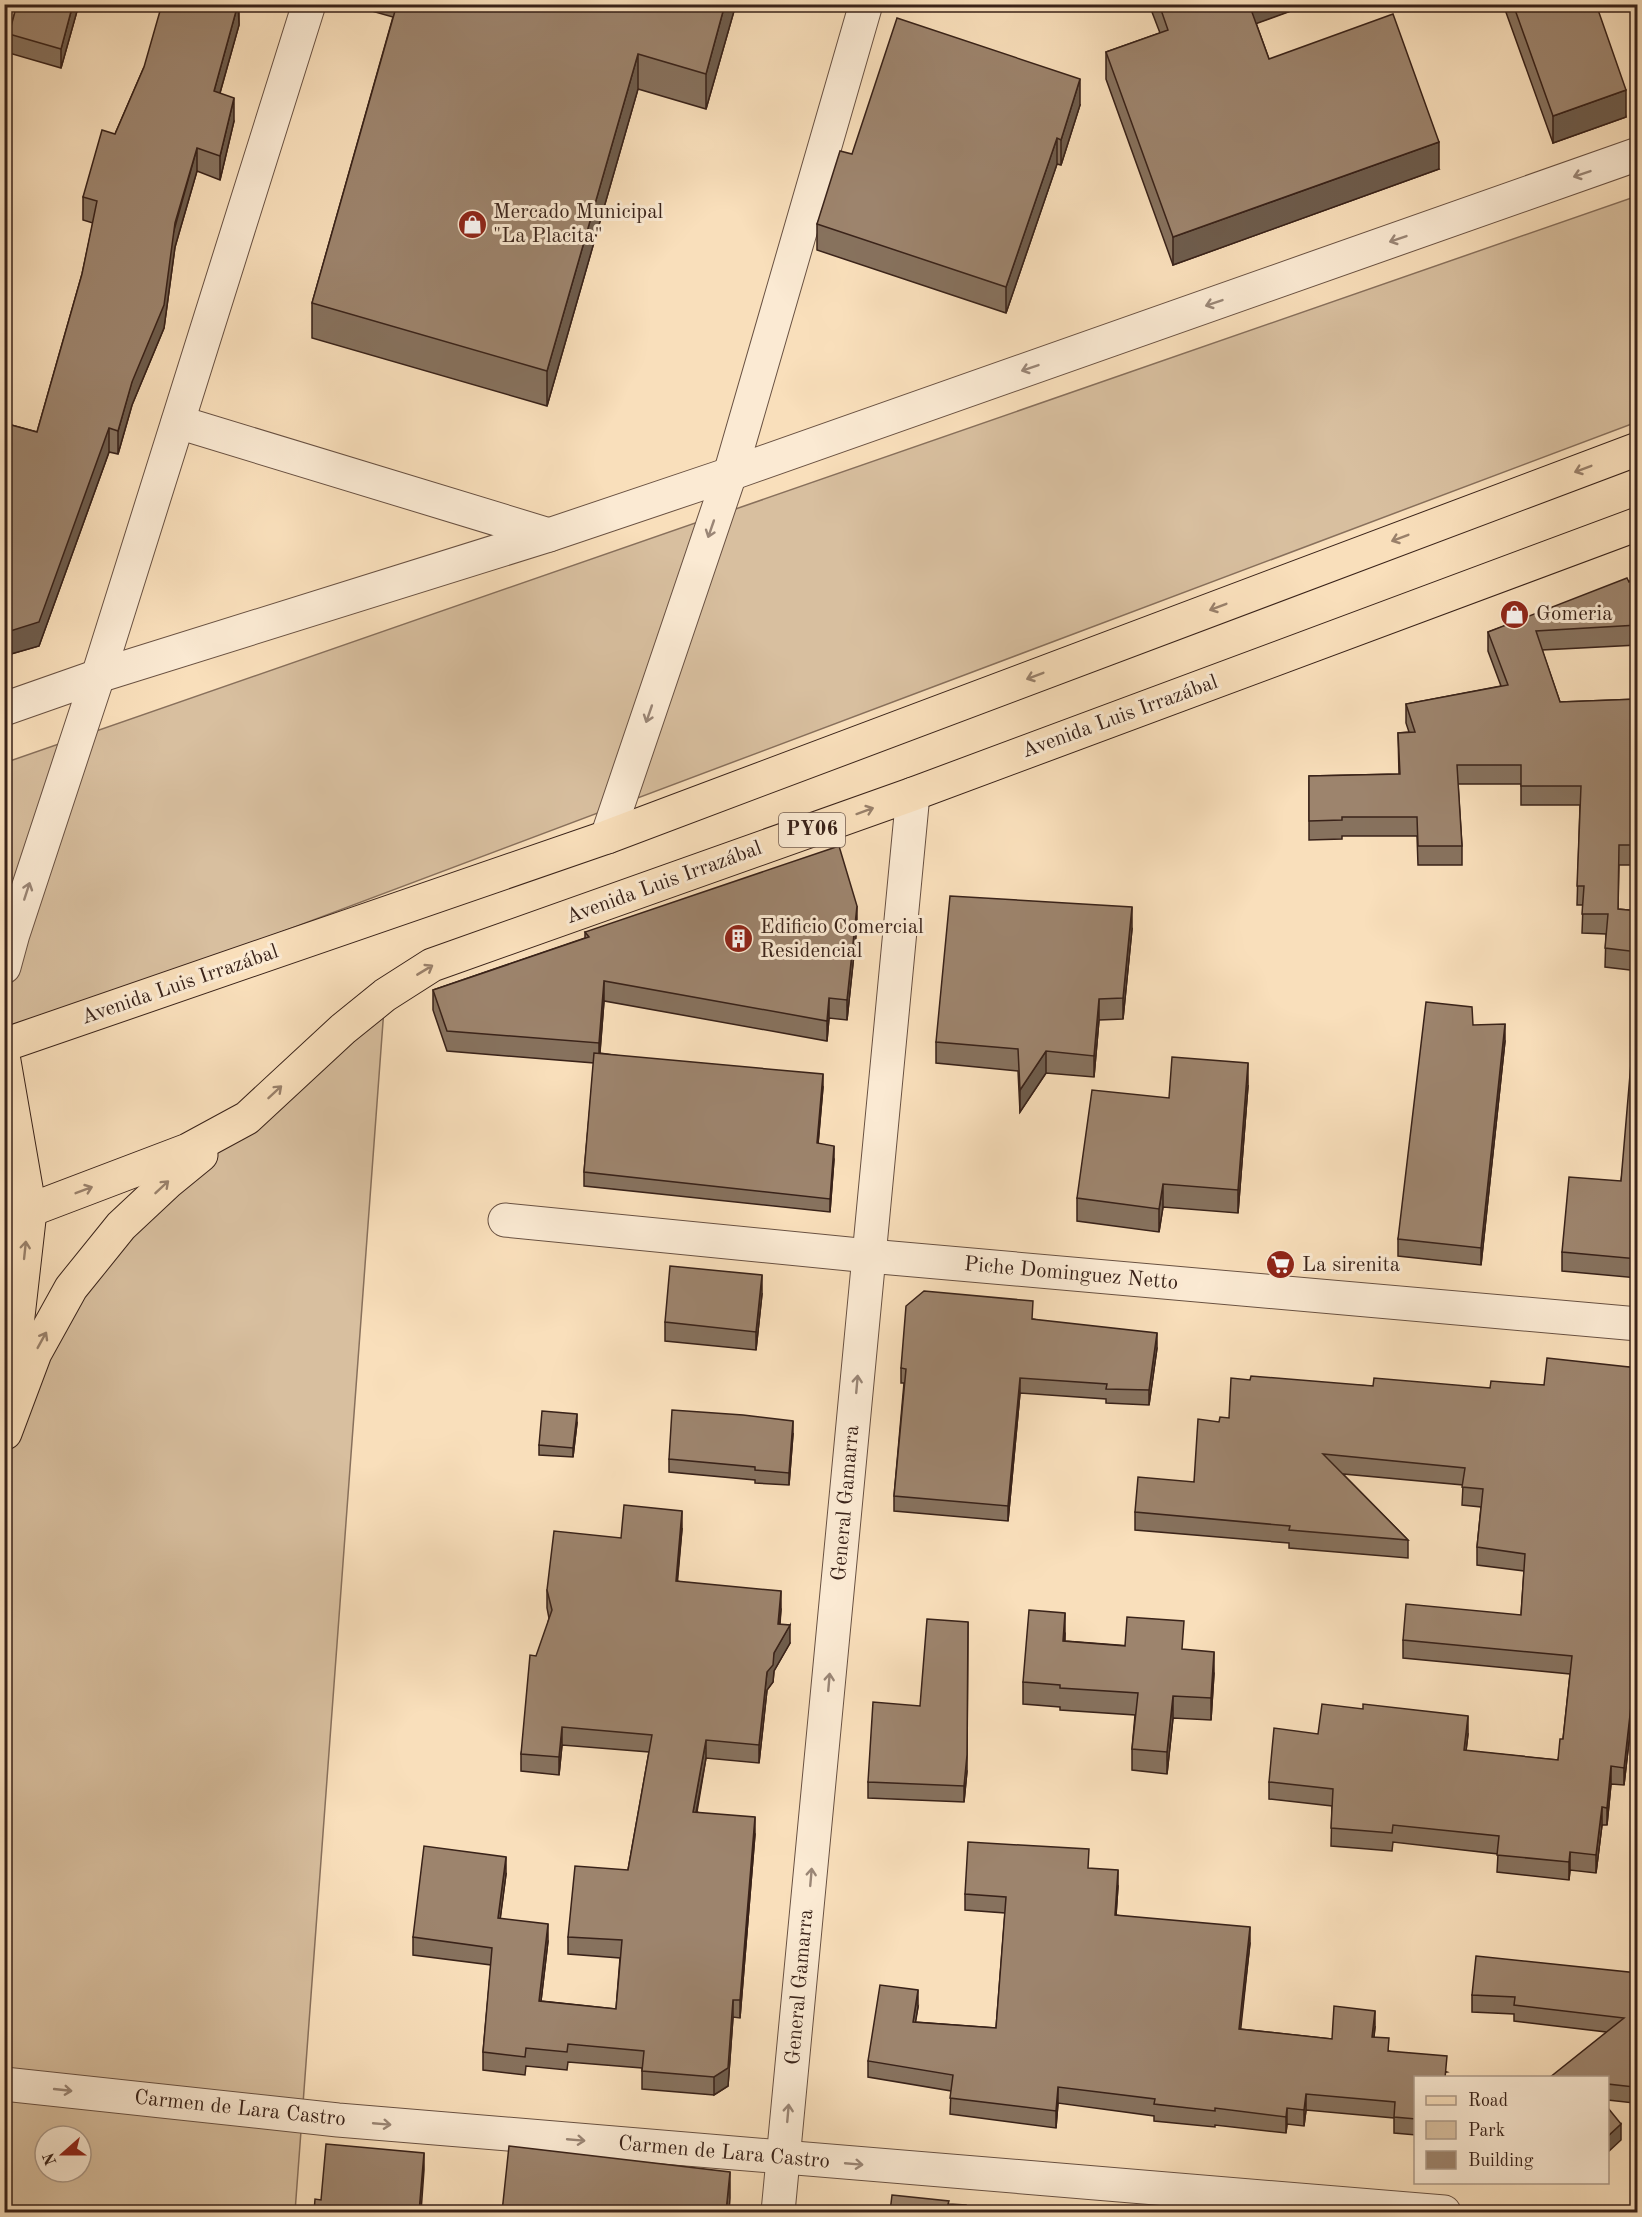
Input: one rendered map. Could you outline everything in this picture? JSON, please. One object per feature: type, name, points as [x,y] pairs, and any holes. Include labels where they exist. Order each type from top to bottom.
[{"type":"main road","name":"Avenida Luis Irrazábal","points":[[4,1045],[607,837],[1638,449]]},
{"type":"main road","name":"Avenida Luis Irrazábal","points":[[17,1216],[188,1150],[247,1118],[343,1029],[385,995],[432,965],[913,794],[1638,524]]},
{"type":"main road","points":[[4,1061],[17,1216],[5,1433]]},
{"type":"main road","points":[[5,1433],[35,1353],[71,1288],[121,1226],[168,1182],[247,1118]]},
{"type":"street","points":[[4,967],[309,4]]},
{"type":"street","points":[[607,837],[730,474],[866,4]]},
{"type":"street","points":[[4,710],[98,676],[549,535],[730,474],[1638,154]]},
{"type":"street","points":[[178,422],[549,535]]},
{"type":"street","name":"General Gamarra","points":[[778,2212],[913,794]]},
{"type":"street","name":"Piche Dominguez Netto","points":[[505,1220],[869,1256],[1638,1324]]},
{"type":"street","name":"Carmen de Lara Castro","points":[[4,2084],[338,2120],[1444,2212]]},
{"type":"green space","points":[[1637,196],[1637,422],[5,1036],[4,763]]},
{"type":"green space","points":[[385,995],[295,2212],[5,2212],[5,1433],[71,1288]]},
{"type":"building","points":[[17,4],[73,4],[61,49],[9,34]]},
{"type":"building","points":[[162,4],[238,4],[214,91],[234,98],[220,156],[197,148],[175,223],[164,305],[132,382],[118,431],[109,428],[39,622],[4,633],[4,423],[37,432],[82,274],[97,201],[83,197],[102,130],[115,134],[144,67]]},
{"type":"building","name":"Mercado Municipal \"La Placita\"","points":[[397,4],[725,4],[706,74],[638,54],[547,371],[312,303]]},
{"type":"building","points":[[1159,4],[1249,4],[1269,59],[1393,14],[1439,142],[1173,237],[1106,52],[1168,30]]},
{"type":"building","points":[[1513,4],[1596,4],[1626,90],[1553,116]]},
{"type":"building","points":[[897,18],[1080,79],[1061,140],[1057,138],[1006,287],[817,224],[840,151],[852,154]]},
{"type":"building","points":[[1627,578],[1629,582],[1638,578],[1638,625],[1536,631],[1560,702],[1638,699],[1638,845],[1619,845],[1618,909],[1638,911],[1638,952],[1605,948],[1608,914],[1582,914],[1584,886],[1577,886],[1581,786],[1521,786],[1521,765],[1457,765],[1462,846],[1418,846],[1417,817],[1342,817],[1342,820],[1309,821],[1309,776],[1400,774],[1398,733],[1415,732],[1406,704],[1508,685],[1488,632]]},
{"type":"building","points":[[839,846],[857,906],[847,1000],[829,998],[827,1021],[604,981],[599,1043],[447,1031],[433,990],[589,937],[585,932]]},
{"type":"building","points":[[950,896],[1132,907],[1123,998],[1099,999],[1094,1056],[1046,1051],[1020,1090],[1018,1049],[936,1042]]},
{"type":"building","points":[[1426,1002],[1472,1007],[1473,1025],[1505,1024],[1481,1248],[1398,1239]]},
{"type":"building","points":[[1632,1051],[1638,1052],[1638,1259],[1562,1252],[1569,1177],[1621,1181]]},
{"type":"building","points":[[594,1053],[823,1074],[817,1143],[834,1146],[830,1199],[584,1172]]},
{"type":"building","points":[[1172,1057],[1248,1063],[1238,1190],[1163,1184],[1159,1209],[1077,1198],[1092,1090],[1169,1098]]},
{"type":"building","points":[[670,1266],[762,1275],[756,1332],[665,1322]]},
{"type":"building","points":[[924,1291],[1033,1301],[1032,1319],[1157,1333],[1149,1390],[1106,1389],[1107,1384],[1020,1378],[1008,1506],[894,1496],[906,1369],[901,1368],[906,1306]]},
{"type":"building","points":[[1547,1358],[1638,1368],[1638,1662],[1636,1662],[1624,1768],[1611,1766],[1607,1808],[1602,1807],[1596,1855],[1570,1852],[1569,1862],[1497,1855],[1499,1836],[1393,1825],[1392,1833],[1331,1828],[1333,1789],[1269,1782],[1274,1728],[1318,1734],[1322,1704],[1363,1709],[1363,1704],[1468,1716],[1464,1750],[1558,1760],[1560,1739],[1563,1739],[1572,1656],[1403,1640],[1406,1604],[1521,1615],[1525,1554],[1477,1547],[1483,1489],[1462,1487],[1465,1468],[1323,1454],[1408,1540],[1289,1530],[1290,1526],[1135,1512],[1138,1477],[1194,1482],[1198,1419],[1219,1422],[1220,1417],[1229,1418],[1231,1378],[1250,1380],[1251,1376],[1373,1386],[1374,1378],[1490,1388],[1491,1381],[1544,1385]]},
{"type":"building","points":[[672,1410],[793,1421],[789,1473],[755,1470],[755,1467],[669,1459]]},
{"type":"building","points":[[542,1411],[577,1414],[573,1448],[539,1445]]},
{"type":"building","points":[[624,1505],[682,1511],[676,1581],[781,1591],[778,1624],[790,1625],[774,1653],[773,1665],[767,1672],[759,1745],[706,1740],[693,1812],[755,1817],[740,2000],[733,2000],[728,2068],[714,2077],[642,2071],[644,2051],[568,2044],[567,2052],[526,2048],[525,2057],[483,2052],[492,1948],[413,1937],[424,1846],[506,1857],[498,1918],[548,1924],[539,2001],[616,2009],[622,1940],[568,1937],[575,1866],[628,1870],[652,1735],[562,1727],[559,1757],[521,1754],[530,1655],[536,1656],[552,1610],[547,1590],[554,1531],[621,1538]]},
{"type":"building","points":[[1029,1610],[1065,1613],[1063,1641],[1125,1646],[1127,1617],[1184,1621],[1182,1649],[1214,1652],[1211,1698],[1173,1696],[1167,1752],[1132,1749],[1138,1693],[1060,1688],[1060,1685],[1023,1682]]},
{"type":"building","points":[[927,1619],[968,1622],[967,1755],[964,1786],[868,1782],[873,1702],[920,1706]]},
{"type":"building","points":[[968,1842],[1089,1849],[1088,1868],[1118,1870],[1115,1915],[1250,1927],[1239,2029],[1332,2039],[1334,2006],[1375,2011],[1372,2037],[1389,2038],[1388,2051],[1447,2056],[1445,2076],[1414,2076],[1414,2119],[1394,2117],[1395,2102],[1306,2094],[1304,2110],[1287,2108],[1286,2117],[1215,2108],[1215,2111],[1154,2104],[1155,2099],[1058,2087],[1056,2111],[950,2098],[953,2075],[868,2061],[880,1985],[918,1990],[913,2022],[996,2028],[1006,1897],[965,1894]]},
{"type":"building","points":[[1476,1956],[1638,1973],[1638,2043],[1634,2087],[1609,2084],[1609,2076],[1552,2076],[1624,2018],[1514,2005],[1515,1997],[1472,1995]]},
{"type":"building","points":[[1609,2109],[1621,2124],[1609,2135]]},
{"type":"building","points":[[326,2144],[424,2153],[419,2212],[314,2212],[315,2199],[321,2200]]},
{"type":"building","points":[[509,2146],[730,2172],[726,2212],[502,2212]]},
{"type":"building","points":[[892,2195],[949,2201],[948,2204],[966,2205],[965,2212],[890,2212]]},
{"type":"place","name":"Mercado Municipal \"La Placita\"","points":[[472,224]]},
{"type":"place","name":"Gomeria","points":[[1515,614]]},
{"type":"place","name":"Edificio Comercial Residencial","points":[[739,939]]},
{"type":"place","name":"La sirenita","points":[[1281,1265]]}]
